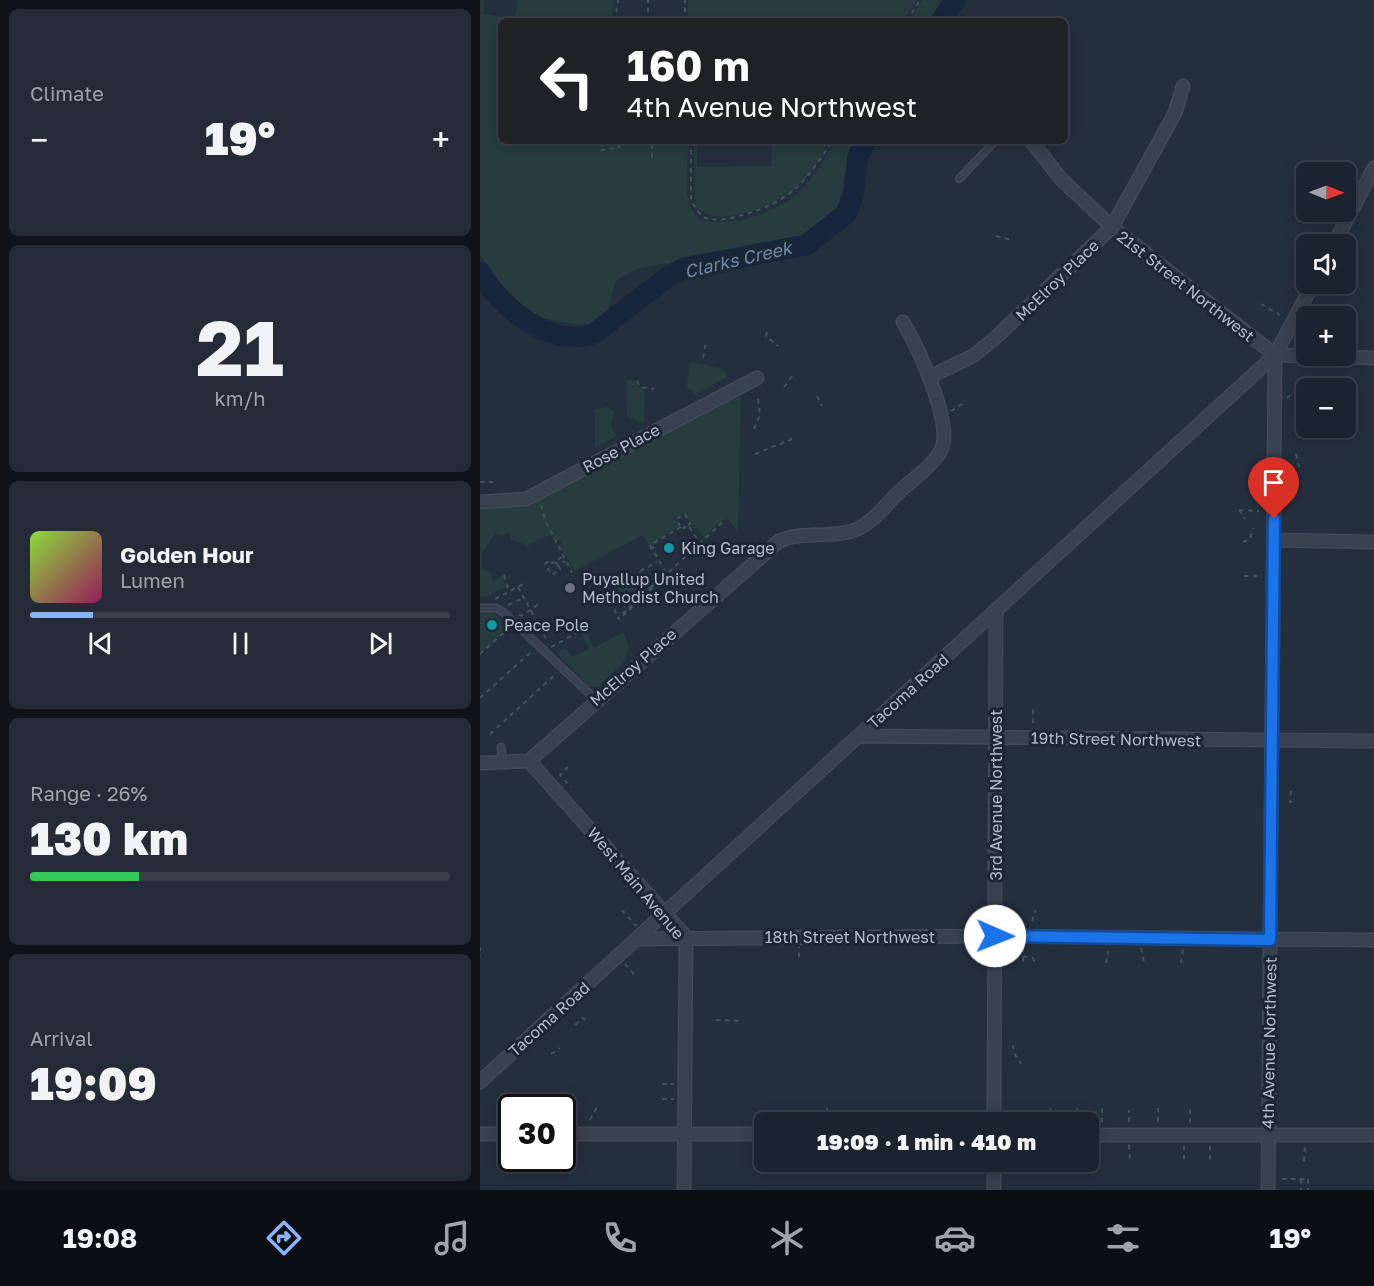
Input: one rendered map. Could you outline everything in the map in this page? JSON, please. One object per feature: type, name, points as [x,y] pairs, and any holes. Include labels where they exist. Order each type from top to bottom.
[{"type":"street","name":"McElroy Place","points":[[929,377],[973,356],[993,340],[1112,227],[1175,113],[1183,87]]},
{"type":"street","name":"21st Street Northwest","points":[[1033,144],[1062,180],[1112,227],[1275,356]]},
{"type":"street","points":[[1339,234],[1374,168]]},
{"type":"street","name":"Tacoma Road","points":[[480,1082],[1275,356],[1308,294]]},
{"type":"street","name":"McElroy Place","points":[[530,761],[596,700],[779,542],[797,534],[841,533],[861,527],[941,450],[944,433],[929,377],[919,350],[903,322]]},
{"type":"street","points":[[1275,356],[1374,358]]},
{"type":"street","name":"4th Avenue Northwest","points":[[1268,1190],[1275,356]]},
{"type":"street","name":"Rose Place","points":[[480,502],[517,502],[537,494],[757,378]]},
{"type":"street","points":[[1274,540],[1374,542]]},
{"type":"street","name":"3rd Avenue Northwest","points":[[994,1112],[996,611]]},
{"type":"street","name":"19th Street Northwest","points":[[859,736],[1374,741]]},
{"type":"street","points":[[480,763],[530,761]]},
{"type":"street","name":"West Main Avenue","points":[[530,761],[686,938],[684,1190]]},
{"type":"street","name":"18th Street Northwest","points":[[639,936],[686,938],[995,936],[1374,940]]},
{"type":"street","points":[[480,1122],[498,1130]]},
{"type":"street","points":[[480,1134],[498,1134]]},
{"type":"street","points":[[576,1134],[754,1134]]},
{"type":"street","points":[[1099,1135],[1374,1135]]},
{"type":"street","points":[[994,1172],[994,1190]]},
{"type":"lane","points":[[959,179],[992,144]]},
{"type":"lane","points":[[480,608],[500,610],[596,700]]},
{"type":"lane","points":[[501,747],[503,763]]},
{"type":"path","points":[[615,18],[618,0]]},
{"type":"path","points":[[648,0],[648,18]]},
{"type":"path","points":[[685,0],[685,18]]},
{"type":"path","points":[[909,18],[920,0]]},
{"type":"path","points":[[601,150],[614,150],[619,148],[619,144]]},
{"type":"path","points":[[652,144],[652,158]]},
{"type":"path","points":[[691,144],[691,203],[702,217],[720,220],[758,211],[795,192],[811,175],[830,144]]},
{"type":"path","points":[[996,236],[1011,240]]},
{"type":"path","points":[[1261,304],[1280,315]]},
{"type":"path","points":[[767,332],[766,336],[778,346]]},
{"type":"path","points":[[702,358],[706,342]]},
{"type":"path","points":[[784,387],[793,375]]},
{"type":"path","points":[[637,381],[640,387],[654,389]]},
{"type":"path","points":[[1287,398],[1296,390]]},
{"type":"path","points":[[817,396],[822,406]]},
{"type":"path","points":[[754,429],[760,415],[758,398]]},
{"type":"path","points":[[951,411],[964,403]]},
{"type":"path","points":[[755,454],[793,437]]},
{"type":"path","points":[[1296,454],[1299,466],[1303,467]]},
{"type":"path","points":[[480,482],[493,482],[495,478]]},
{"type":"path","points":[[537,494],[555,543],[572,573]]},
{"type":"path","points":[[1245,519],[1239,510],[1259,511]]},
{"type":"path","points":[[681,527],[676,519],[685,514],[690,524],[688,525],[700,543]]},
{"type":"path","points":[[600,593],[611,600],[619,619],[726,519]]},
{"type":"path","points":[[665,575],[650,545],[688,525]]},
{"type":"path","points":[[1243,542],[1250,539],[1253,528]]},
{"type":"path","points":[[651,549],[658,545]]},
{"type":"path","points":[[555,562],[563,556]]},
{"type":"path","points":[[550,560],[558,565],[560,569],[552,575],[545,564],[550,560]]},
{"type":"path","points":[[558,565],[565,561]]},
{"type":"path","points":[[633,604],[615,597],[613,592],[616,584],[657,562]]},
{"type":"path","points":[[639,572],[651,587]]},
{"type":"path","points":[[504,574],[509,592]]},
{"type":"path","points":[[623,616],[665,575]]},
{"type":"path","points":[[1244,576],[1259,576]]},
{"type":"path","points":[[486,599],[497,598],[527,582]]},
{"type":"path","points":[[518,587],[551,647],[584,629]]},
{"type":"path","points":[[606,595],[613,592]]},
{"type":"path","points":[[611,600],[615,597]]},
{"type":"path","points":[[497,598],[510,605],[521,616],[539,604]]},
{"type":"path","points":[[510,605],[524,598]]},
{"type":"path","points":[[480,654],[511,626]]},
{"type":"path","points":[[567,628],[571,636]]},
{"type":"path","points":[[480,698],[538,645]]},
{"type":"path","points":[[490,734],[549,680]]},
{"type":"path","points":[[1033,709],[1033,723]]},
{"type":"path","points":[[568,767],[560,775],[571,787]]},
{"type":"path","points":[[1291,791],[1290,802],[1293,802]]},
{"type":"path","points":[[622,910],[639,936]]},
{"type":"path","points":[[1032,921],[1036,910]]},
{"type":"path","points":[[1023,945],[1023,963]]},
{"type":"path","points":[[1141,945],[1144,962]]},
{"type":"path","points":[[1181,963],[1183,946]]},
{"type":"path","points":[[480,947],[480,957]]},
{"type":"path","points":[[1106,963],[1108,951]]},
{"type":"path","points":[[1023,956],[1033,958],[1035,963]]},
{"type":"path","points":[[575,1024],[583,1018],[585,1020]]},
{"type":"path","points":[[716,1020],[742,1021]]},
{"type":"path","points":[[1005,1045],[1013,1045],[1014,1053],[1021,1064]]},
{"type":"path","points":[[551,1054],[560,1048]]},
{"type":"path","points":[[827,1104],[827,1112]]},
{"type":"path","points":[[590,1120],[597,1107]]},
{"type":"path","points":[[1050,1107],[1050,1112]]},
{"type":"path","points":[[1077,1107],[1077,1112]]},
{"type":"path","points":[[1102,1107],[1102,1122]]},
{"type":"path","points":[[1158,1108],[1158,1123]]},
{"type":"path","points":[[1190,1108],[1190,1123]]},
{"type":"path","points":[[1129,1110],[1129,1122]]},
{"type":"path","points":[[1129,1145],[1130,1161]]},
{"type":"path","points":[[1184,1146],[1184,1159]]},
{"type":"path","points":[[1210,1146],[1210,1162]]},
{"type":"path","points":[[1304,1161],[1305,1146]]},
{"type":"path","points":[[1282,1179],[1308,1179],[1308,1190]]},
{"type":"path","points":[[1301,1179],[1301,1190]]},
{"type":"green space","points":[[480,0],[484,0],[484,14],[510,18],[498,18],[498,144],[689,144],[686,184],[690,205],[701,220],[726,222],[754,216],[781,205],[806,185],[833,144],[853,144],[839,204],[835,213],[825,224],[809,233],[765,248],[683,264],[656,265],[638,269],[615,282],[607,314],[592,324],[581,325],[527,314],[504,293],[480,254]]},
{"type":"green space","points":[[518,0],[614,0],[612,18],[510,18],[516,14]]},
{"type":"green space","points":[[688,0],[917,0],[906,18],[688,18]]},
{"type":"green space","points":[[922,0],[947,0],[934,18],[912,18]]},
{"type":"green space","points":[[694,144],[697,144],[697,167],[771,166],[772,144],[827,144],[807,177],[797,187],[761,208],[730,216],[716,216],[704,213],[695,205]]},
{"type":"green space","points":[[693,362],[724,369],[727,377],[695,395],[691,389],[687,388],[689,364]]},
{"type":"green space","points":[[626,380],[636,381],[637,386],[645,390],[644,422],[641,424],[627,415]]},
{"type":"green space","points":[[734,396],[741,396],[738,532],[726,517],[704,538],[697,527],[693,529],[684,512],[674,519],[679,527],[649,546],[643,535],[575,571],[559,546],[563,543],[561,539],[556,541],[551,534],[527,546],[527,549],[526,545],[515,541],[516,539],[511,540],[509,532],[503,536],[495,534],[482,553],[482,569],[491,572],[493,582],[503,574],[505,587],[487,597],[480,597],[480,508],[513,506],[539,499]]},
{"type":"green space","points":[[608,407],[614,411],[611,427],[617,436],[595,448],[595,409]]},
{"type":"green space","points":[[638,573],[650,587],[633,602],[617,597],[619,583]]},
{"type":"green space","points":[[480,612],[493,613],[511,625],[480,653]]},
{"type":"green space","points":[[585,630],[594,648],[623,632],[629,647],[623,663],[598,687],[589,686],[556,653],[565,648],[573,657],[589,649],[580,632]]},
{"type":"waterway","name":"Clarks Creek","points":[[943,18],[955,0]]},
{"type":"waterway","name":"Clarks Creek","points":[[480,272],[500,299],[529,322],[562,336],[579,337],[595,333],[669,276],[684,268],[806,245],[846,214],[853,196],[858,156],[864,144]]},
{"type":"place","name":"King Garage","points":[[669,548]]},
{"type":"place","name":"Puyallup United Methodist Church","points":[[570,588]]},
{"type":"place","name":"Peace Pole","points":[[492,625]]},
{"type":"route","points":[[995,936],[1270,940],[1274,519]]}]
